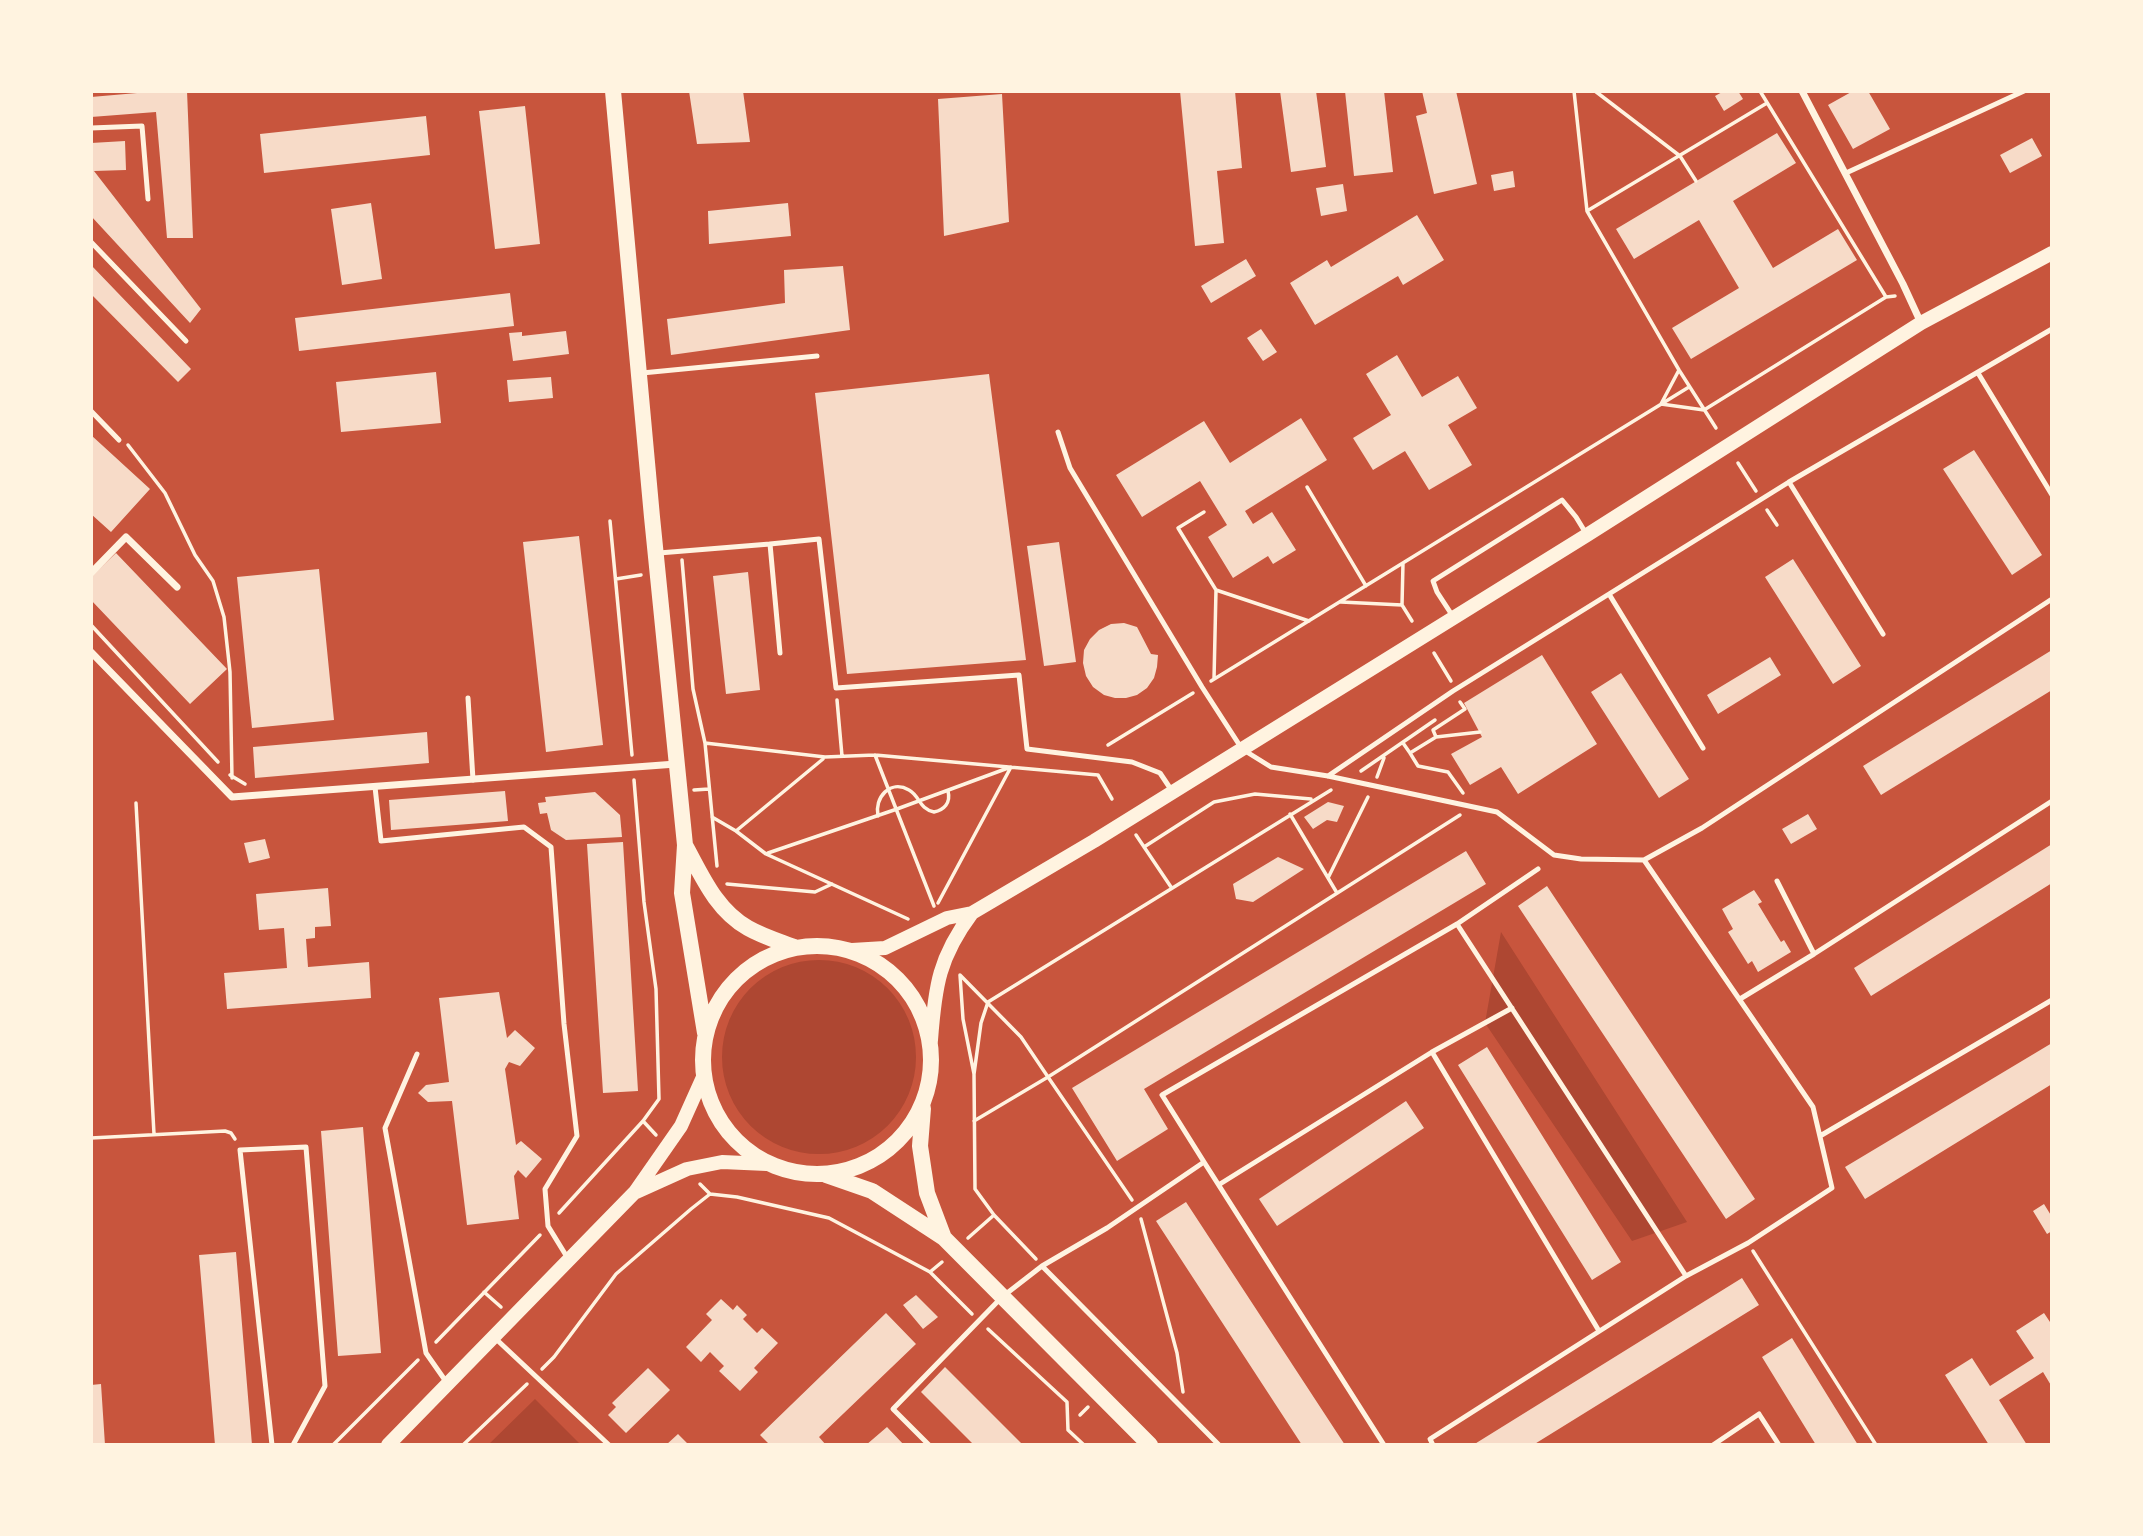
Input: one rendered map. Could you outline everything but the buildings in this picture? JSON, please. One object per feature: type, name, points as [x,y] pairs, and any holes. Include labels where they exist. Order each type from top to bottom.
[{"type":"main road","points":[[613,91],[655,553],[685,845],[682,893],[705,1033]]},
{"type":"main road","points":[[766,1164],[736,1143],[714,1113],[703,1077],[705,1033],[723,994],[754,964],[794,947],[823,945],[852,950],[885,948],[947,918],[972,913],[1094,841],[1587,535],[1921,323],[2052,253]]},
{"type":"main road","points":[[685,845],[723,909],[746,928],[794,947]]},
{"type":"main road","points":[[944,1238],[927,1193],[920,1146],[923,1104],[932,1073],[931,1040],[937,980],[955,936],[972,913]]},
{"type":"main road","points":[[852,950],[889,970],[898,980],[916,1001],[931,1040]]},
{"type":"main road","points":[[388,1445],[635,1192],[681,1126],[703,1077]]},
{"type":"main road","points":[[635,1192],[687,1169],[722,1162],[766,1164],[796,1174],[826,1175],[867,1164],[901,1140],[923,1104]]},
{"type":"main road","points":[[826,1175],[872,1191],[944,1238],[1150,1445]]},
{"type":"street","points":[[1802,91],[1921,323]]},
{"type":"street","points":[[91,573],[126,537],[177,587]]},
{"type":"street","points":[[92,655],[232,797],[676,764]]},
{"type":"lane","points":[[1846,173],[2024,91]]},
{"type":"lane","points":[[91,128],[142,126],[148,199]]},
{"type":"lane","points":[[91,242],[186,341]]},
{"type":"lane","points":[[1328,776],[1453,691],[1789,482],[2052,329]]},
{"type":"lane","points":[[639,374],[817,356]]},
{"type":"lane","points":[[1978,373],[2052,495]]},
{"type":"lane","points":[[91,411],[119,440]]},
{"type":"lane","points":[[1058,432],[1070,468],[1242,749],[1271,766],[1497,812],[1554,855],[1581,859],[1644,860],[1702,828],[2052,599]]},
{"type":"lane","points":[[1789,482],[1883,634]]},
{"type":"lane","points":[[1453,617],[1433,581],[1555,504],[1562,500],[1587,535]]},
{"type":"lane","points":[[655,553],[819,539],[836,688],[1019,675],[1027,749],[1132,762],[1160,773],[1172,792]]},
{"type":"lane","points":[[770,544],[780,653]]},
{"type":"lane","points":[[1609,594],[1703,748]]},
{"type":"lane","points":[[467,698],[473,780]]},
{"type":"lane","points":[[375,787],[381,841],[524,827],[551,847],[564,1024],[577,1136],[545,1189],[548,1226],[569,1260]]},
{"type":"lane","points":[[1740,999],[2052,801]]},
{"type":"lane","points":[[1433,1445],[1430,1439],[1686,1276],[1748,1243],[1832,1188],[1813,1107],[1644,860]]},
{"type":"lane","points":[[1384,1445],[1162,1095],[1457,924],[1538,869]]},
{"type":"lane","points":[[1777,881],[1814,954]]},
{"type":"lane","points":[[1457,924],[1686,1276]]},
{"type":"lane","points":[[1820,1136],[2052,1000]]},
{"type":"lane","points":[[1220,1184],[1432,1052],[1512,1007]]},
{"type":"lane","points":[[1432,1052],[1599,1331]]},
{"type":"lane","points":[[418,1054],[385,1128],[426,1353],[448,1385]]},
{"type":"lane","points":[[272,1445],[240,1150],[306,1147],[325,1387],[293,1445]]},
{"type":"lane","points":[[929,1445],[893,1409],[1002,1297],[1042,1266],[1137,1208],[1204,1162]]},
{"type":"lane","points":[[1042,1266],[1219,1445]]},
{"type":"lane","points":[[494,1337],[609,1445]]},
{"type":"lane","points":[[1713,1445],[1759,1414],[1779,1445]]},
{"type":"path","points":[[1574,91],[1587,211],[1689,387],[1716,428]]},
{"type":"path","points":[[1595,91],[1680,156],[1696,181]]},
{"type":"path","points":[[1760,91],[1886,297]]},
{"type":"path","points":[[1587,211],[1767,103]]},
{"type":"path","points":[[1661,404],[1704,410],[1886,297],[1909,296]]},
{"type":"path","points":[[1661,404],[1679,370]]},
{"type":"path","points":[[1108,745],[1689,387]]},
{"type":"path","points":[[1307,487],[1366,586]]},
{"type":"path","points":[[1204,512],[1178,528],[1216,590],[1214,680]]},
{"type":"path","points":[[333,1445],[532,1245],[643,1121],[659,1099],[656,989],[644,902],[610,521]]},
{"type":"path","points":[[681,551],[693,689],[705,743],[718,872]]},
{"type":"path","points":[[1403,563],[1402,605],[1412,621]]},
{"type":"path","points":[[674,571],[683,570]]},
{"type":"path","points":[[616,579],[641,575]]},
{"type":"path","points":[[1216,590],[1309,621]]},
{"type":"path","points":[[1341,602],[1402,605]]},
{"type":"path","points":[[91,625],[232,776],[248,786]]},
{"type":"path","points":[[1434,653],[1465,709],[1433,730],[1436,737]]},
{"type":"path","points":[[1042,1266],[994,1215],[975,1189],[974,1074],[981,1023],[988,1002],[1384,756],[1437,718]]},
{"type":"path","points":[[839,721],[842,756]]},
{"type":"path","points":[[1410,753],[1436,737],[1480,732]]},
{"type":"path","points":[[705,743],[825,757],[875,755],[1098,775],[1112,799]]},
{"type":"path","points":[[1403,743],[1418,766],[1448,772],[1459,787]]},
{"type":"path","points":[[875,755],[935,909],[1011,766]]},
{"type":"path","points":[[1328,877],[1374,786],[1384,756]]},
{"type":"path","points":[[736,831],[825,757]]},
{"type":"path","points":[[766,854],[1011,766]]},
{"type":"path","points":[[878,816],[877,804],[889,789],[903,788],[915,795],[924,809],[938,811],[949,800],[948,790]]},
{"type":"path","points":[[1144,846],[1214,802],[1255,794],[1314,800]]},
{"type":"path","points":[[136,803],[154,1134]]},
{"type":"path","points":[[974,1121],[1048,1077],[1473,807]]},
{"type":"path","points":[[1290,814],[1337,893]]},
{"type":"path","points":[[712,817],[766,854],[912,920]]},
{"type":"path","points":[[1136,835],[1171,887]]},
{"type":"path","points":[[725,884],[815,892],[832,884]]},
{"type":"path","points":[[974,1074],[963,1019],[960,975],[1021,1037],[1137,1208],[1177,1353],[1186,1411]]},
{"type":"path","points":[[643,1121],[659,1138]]},
{"type":"path","points":[[91,1138],[225,1131],[231,1133],[240,1150]]},
{"type":"path","points":[[699,1182],[710,1194],[737,1197],[829,1218],[930,1272],[1066,1402],[1068,1430],[1084,1445]]},
{"type":"path","points":[[463,1445],[554,1357],[616,1274],[710,1194]]},
{"type":"path","points":[[968,1238],[994,1215]]},
{"type":"path","points":[[1748,1243],[1876,1445]]},
{"type":"path","points":[[930,1272],[942,1262]]},
{"type":"path","points":[[484,1292],[513,1317]]},
{"type":"shaded area","points":[[1501,932],[1687,1222],[1632,1241],[1485,1023]]},
{"type":"shaded area","points":[[819,960],[856,968],[887,989],[908,1020],[916,1057],[908,1094],[887,1125],[856,1146],[819,1154],[782,1146],[751,1125],[730,1094],[722,1057],[730,1020],[751,989],[782,968]]},
{"type":"shaded area","points":[[535,1399],[581,1445],[488,1445]]}]
